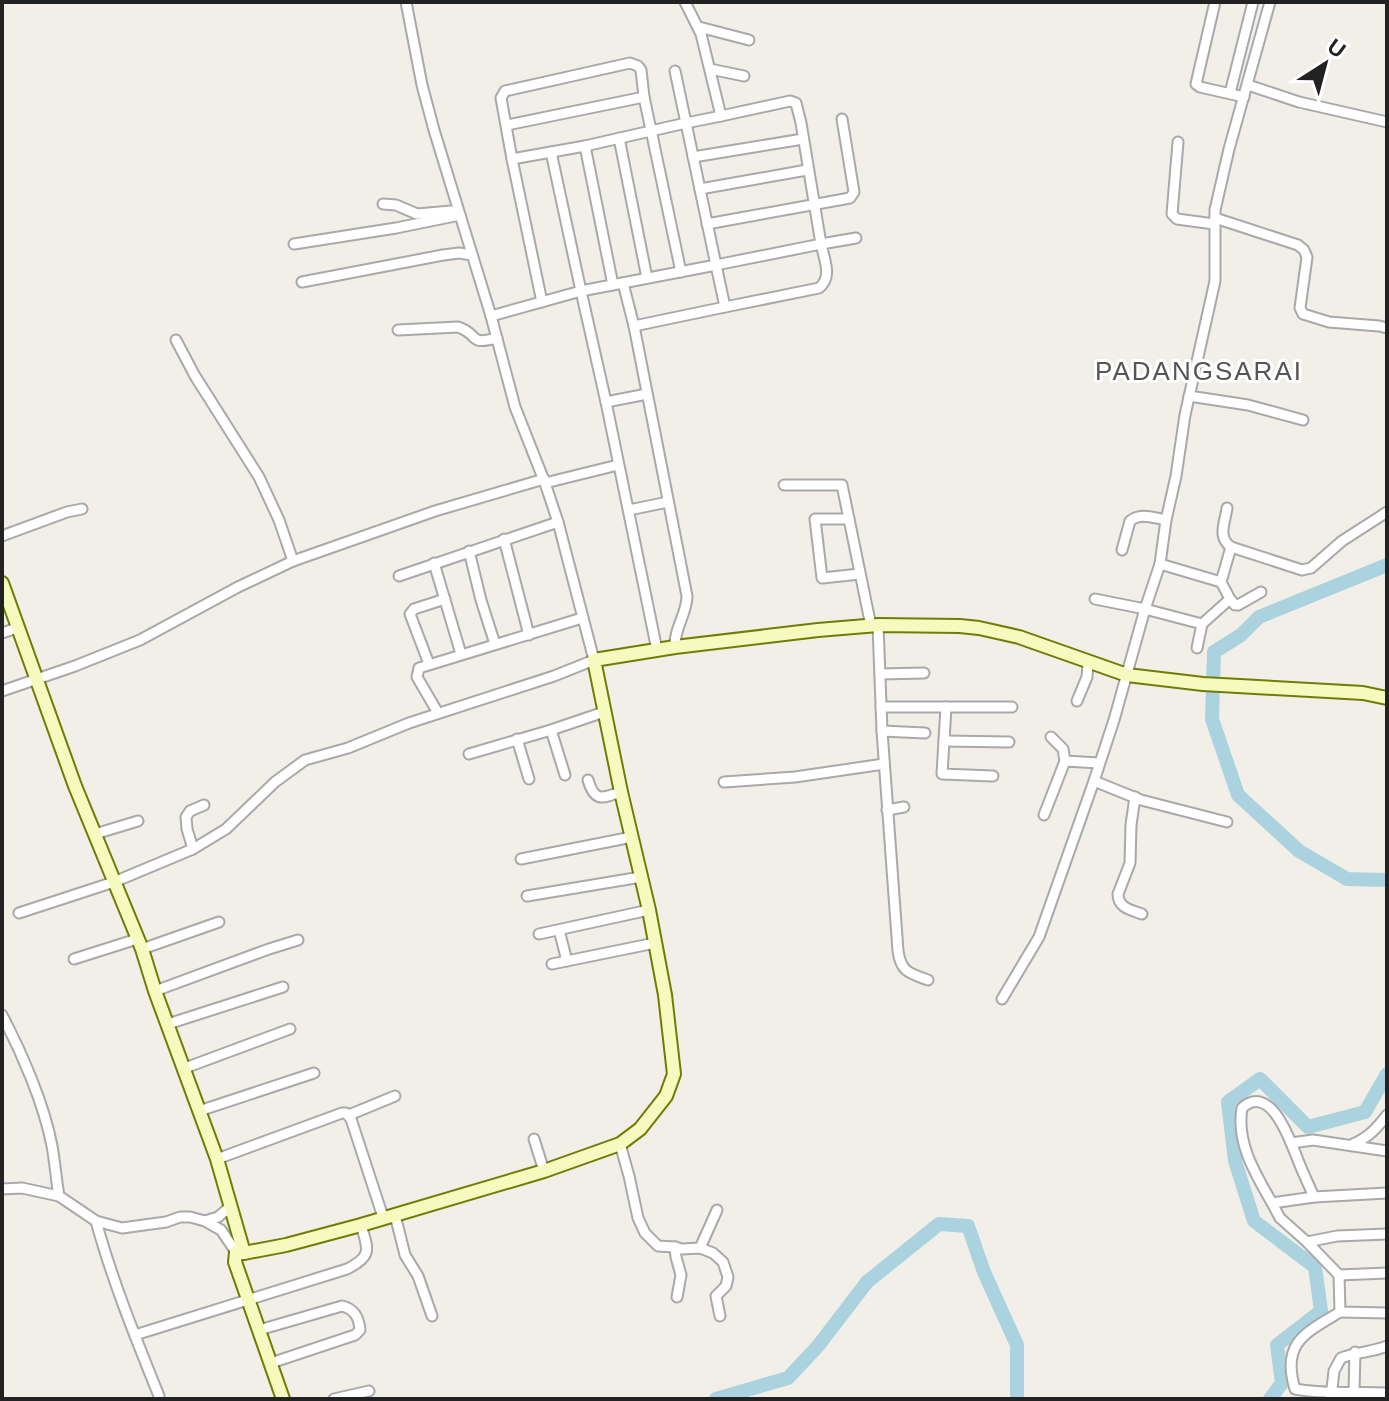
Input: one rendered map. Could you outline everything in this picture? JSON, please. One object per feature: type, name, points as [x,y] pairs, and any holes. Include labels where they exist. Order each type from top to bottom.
[{"type":"street","points":[[240,1253],[286,1245],[361,1225],[544,1171],[620,1144],[632,1137],[651,1116],[670,1089],[674,1074],[665,995],[649,910],[594,660],[558,522],[515,407],[422,85],[406,2]]},
{"type":"street","points":[[685,2],[699,27],[721,116]]},
{"type":"street","points":[[1215,2],[1196,84],[1244,97]]},
{"type":"street","points":[[1230,93],[1253,2]]},
{"type":"street","points":[[1002,999],[1039,937],[1094,781],[1160,564],[1189,396],[1215,281],[1214,221],[1229,149],[1270,2]]},
{"type":"street","points":[[699,27],[749,40]]},
{"type":"street","points":[[542,302],[501,98],[505,91],[630,63],[641,70],[681,272]]},
{"type":"street","points":[[710,69],[744,76]]},
{"type":"street","points":[[675,71],[725,307]]},
{"type":"street","points":[[1248,85],[1307,104],[1387,122]]},
{"type":"street","points":[[507,125],[644,97]]},
{"type":"street","points":[[512,159],[793,102],[797,106],[827,273],[823,286],[634,326]]},
{"type":"street","points":[[707,224],[850,198],[854,192],[842,119]]},
{"type":"street","points":[[619,138],[647,278]]},
{"type":"street","points":[[693,157],[803,139]]},
{"type":"street","points":[[1178,142],[1172,214],[1177,219],[1214,221],[1291,243],[1304,250],[1307,257],[1301,312],[1329,322],[1387,328]]},
{"type":"street","points":[[585,146],[618,284],[634,326],[687,596],[687,604],[675,633],[675,647]]},
{"type":"street","points":[[551,152],[657,650]]},
{"type":"street","points":[[700,189],[807,170]]},
{"type":"street","points":[[383,204],[396,205],[417,214],[459,212]]},
{"type":"street","points":[[294,244],[396,228],[459,212]]},
{"type":"street","points":[[491,316],[581,291],[856,238]]},
{"type":"street","points":[[302,282],[454,253],[472,255]]},
{"type":"street","points":[[398,330],[458,327],[467,330],[481,342],[497,338]]},
{"type":"street","points":[[176,340],[195,376],[259,477],[279,520],[293,561]]},
{"type":"street","points":[[606,402],[647,394]]},
{"type":"street","points":[[1189,396],[1248,405],[1303,420]]},
{"type":"street","points":[[2,691],[140,640],[293,561],[422,515],[544,481],[618,465]]},
{"type":"street","points":[[784,485],[842,485],[874,626],[880,674],[887,810],[900,963],[910,973],[928,980]]},
{"type":"street","points":[[629,510],[668,502]]},
{"type":"street","points":[[1227,508],[1222,537],[1231,547],[1302,570],[1311,568],[1342,541],[1387,512]]},
{"type":"street","points":[[2,536],[82,509]]},
{"type":"street","points":[[1122,550],[1133,518],[1142,516],[1166,520]]},
{"type":"street","points":[[849,519],[815,519],[822,578],[860,574]]},
{"type":"street","points":[[399,576],[558,522]]},
{"type":"street","points":[[504,539],[529,635]]},
{"type":"street","points":[[1231,547],[1221,582],[1230,599],[1238,605],[1261,592]]},
{"type":"street","points":[[469,551],[495,644]]},
{"type":"street","points":[[434,563],[461,654]]},
{"type":"street","points":[[1160,564],[1221,582]]},
{"type":"street","points":[[2,585],[217,1159],[231,1206],[240,1253],[235,1262],[283,1399]]},
{"type":"street","points":[[429,664],[410,614],[414,609],[445,599]]},
{"type":"street","points":[[1095,599],[1202,624]]},
{"type":"street","points":[[1197,648],[1202,624],[1230,599]]},
{"type":"street","points":[[438,713],[417,677],[417,669],[582,618]]},
{"type":"street","points":[[19,913],[114,882],[193,849],[226,829],[275,782],[305,760],[348,748],[438,713],[594,660],[675,647],[874,626],[960,626],[999,631],[1127,675],[1203,684],[1363,693],[1387,698]]},
{"type":"street","points":[[2,633],[17,628]]},
{"type":"street","points":[[1077,701],[1087,677],[1088,663]]},
{"type":"street","points":[[880,674],[924,673]]},
{"type":"street","points":[[881,707],[1012,707]]},
{"type":"street","points":[[946,707],[942,774],[993,776]]},
{"type":"street","points":[[469,754],[604,712]]},
{"type":"street","points":[[551,730],[565,775]]},
{"type":"street","points":[[882,731],[925,733]]},
{"type":"street","points":[[1044,815],[1065,761],[1063,749],[1051,737]]},
{"type":"street","points":[[517,739],[529,779]]},
{"type":"street","points":[[944,741],[1009,742]]},
{"type":"street","points":[[1065,761],[1099,763]]},
{"type":"street","points":[[724,782],[795,777],[884,764]]},
{"type":"street","points":[[588,780],[591,791],[602,798],[621,792]]},
{"type":"street","points":[[1094,781],[1135,797],[1227,822]]},
{"type":"street","points":[[1135,797],[1130,863],[1118,899],[1121,906],[1142,914]]},
{"type":"street","points":[[193,849],[186,817],[190,811],[204,805]]},
{"type":"street","points":[[887,810],[904,807]]},
{"type":"street","points":[[95,834],[138,821]]},
{"type":"street","points":[[521,859],[632,837]]},
{"type":"street","points":[[527,896],[641,877]]},
{"type":"street","points":[[539,934],[649,910]]},
{"type":"street","points":[[74,959],[219,922]]},
{"type":"street","points":[[559,930],[567,961]]},
{"type":"street","points":[[155,991],[298,940]]},
{"type":"street","points":[[552,964],[655,943]]},
{"type":"street","points":[[168,1024],[283,987]]},
{"type":"street","points":[[2,1015],[16,1041],[50,1137],[59,1196]]},
{"type":"street","points":[[185,1068],[290,1029]]},
{"type":"street","points":[[199,1111],[314,1073]]},
{"type":"street","points":[[217,1159],[342,1113],[349,1115],[395,1096]]},
{"type":"street","points":[[1314,1197],[1282,1122],[1261,1103],[1253,1102],[1242,1108],[1241,1126],[1247,1155],[1280,1218],[1339,1275],[1340,1312]]},
{"type":"street","points":[[349,1115],[432,1316]]},
{"type":"street","points":[[1350,1146],[1377,1129],[1387,1115]]},
{"type":"street","points":[[534,1139],[544,1171]]},
{"type":"street","points":[[1291,1143],[1304,1140],[1387,1151]]},
{"type":"street","points":[[620,1144],[641,1226],[658,1246],[700,1248],[713,1253],[723,1262],[728,1277],[726,1286],[716,1296],[720,1316]]},
{"type":"street","points":[[2,1189],[22,1188],[59,1196],[96,1221],[122,1228],[180,1217],[205,1221],[221,1230],[240,1253]]},
{"type":"street","points":[[1272,1203],[1387,1193]]},
{"type":"street","points":[[205,1221],[218,1217],[231,1206]]},
{"type":"street","points":[[700,1248],[717,1210]]},
{"type":"street","points":[[96,1221],[159,1396]]},
{"type":"street","points":[[135,1335],[347,1269],[365,1258],[368,1248],[361,1225]]},
{"type":"street","points":[[1307,1242],[1337,1236],[1387,1234]]},
{"type":"street","points":[[675,1247],[681,1275],[677,1297]]},
{"type":"street","points":[[1339,1275],[1387,1273]]},
{"type":"street","points":[[259,1330],[342,1306],[351,1309],[358,1320],[360,1330],[355,1335],[271,1363]]},
{"type":"street","points":[[1387,1313],[1340,1312],[1298,1340],[1291,1370],[1294,1394],[1387,1393]]},
{"type":"street","points":[[1331,1396],[1334,1371],[1341,1358],[1387,1346]]},
{"type":"street","points":[[1354,1391],[1355,1352]]},
{"type":"street","points":[[334,1399],[369,1391]]},
{"type":"waterway","points":[[1387,565],[1259,617],[1241,635],[1214,652],[1212,719],[1238,795],[1299,851],[1347,879],[1387,880]]},
{"type":"waterway","points":[[1270,1399],[1282,1383],[1277,1345],[1321,1311],[1315,1267],[1254,1221],[1235,1161],[1228,1102],[1260,1079],[1308,1127],[1365,1112],[1387,1074]]},
{"type":"waterway","points":[[716,1399],[788,1378],[818,1346],[867,1282],[939,1224],[968,1226],[984,1272],[1017,1345],[1017,1399]]},
{"type":"district","name":"PADANGSARAI","points":[[1199,371]]}]
